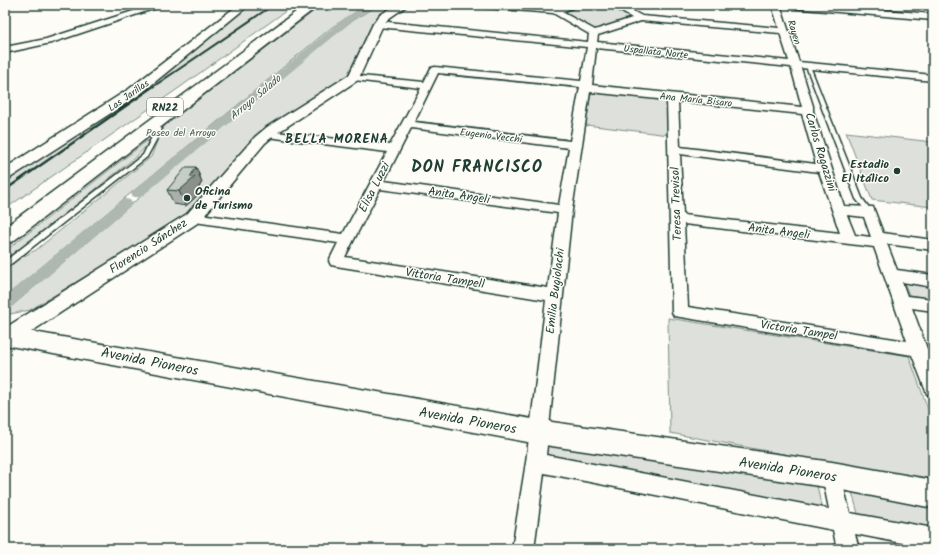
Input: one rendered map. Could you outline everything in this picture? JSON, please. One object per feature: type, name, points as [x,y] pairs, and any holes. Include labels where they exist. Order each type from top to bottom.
[{"type":"highway","name":"RN22","points":[[5,224],[304,5]]},
{"type":"highway","name":"RN22","points":[[5,237],[313,5]]},
{"type":"highway","points":[[5,247],[159,128],[195,93]]},
{"type":"main road","name":"Avenida Pioneros","points":[[6,336],[538,432],[832,475],[933,494]]},
{"type":"street","points":[[5,50],[48,41],[160,5]]},
{"type":"street","name":"Las Jarillas","points":[[5,175],[134,92],[244,5]]},
{"type":"street","points":[[354,76],[378,24],[384,17],[403,5]]},
{"type":"street","points":[[486,5],[555,11],[575,5]]},
{"type":"street","points":[[614,5],[640,18],[784,32]]},
{"type":"street","name":"Rayen","points":[[776,5],[794,65]]},
{"type":"street","points":[[790,5],[828,6],[933,17]]},
{"type":"street","points":[[555,11],[593,39],[640,18]]},
{"type":"street","name":"Uspallata Norte","points":[[378,24],[593,39],[794,65],[933,78]]},
{"type":"street","name":"Emilia Bugiolachi","points":[[523,549],[536,462],[538,432],[565,210],[593,39]]},
{"type":"street","name":"Carlos Ragazzini","points":[[794,65],[808,106],[807,111],[824,169],[849,239]]},
{"type":"street","name":"Ana María Bisaro","points":[[354,76],[431,77],[586,88],[807,111]]},
{"type":"street","name":"Florencio Sánchez","points":[[6,336],[193,218],[267,134],[354,76]]},
{"type":"street","name":"Elisa Luzzi","points":[[336,261],[431,77]]},
{"type":"street","name":"Teresa Trevisol","points":[[672,96],[680,312]]},
{"type":"street","name":"Eugenio Vecchi","points":[[408,121],[576,142]]},
{"type":"street","points":[[267,134],[393,149]]},
{"type":"street","points":[[674,150],[824,169]]},
{"type":"street","name":"Anita Angeli","points":[[376,184],[565,210]]},
{"type":"street","points":[[839,210],[868,211],[880,240],[933,389]]},
{"type":"street","points":[[193,218],[347,239]]},
{"type":"street","name":"Anita Angeli","points":[[677,219],[849,239],[880,240],[933,245]]},
{"type":"street","name":"Vittoria Tampell","points":[[336,261],[554,295]]},
{"type":"street","points":[[892,275],[933,281]]},
{"type":"street","points":[[901,301],[933,305]]},
{"type":"street","name":"Victoria Tampel","points":[[680,312],[918,349]]},
{"type":"street","points":[[536,462],[933,539]]},
{"type":"street","points":[[832,475],[848,549]]},
{"type":"lane","points":[[808,66],[859,199],[868,211]]},
{"type":"lane","points":[[5,265],[145,156],[159,128]]},
{"type":"green space","points":[[248,5],[294,5],[179,88],[5,209],[5,177]]},
{"type":"green space","name":"Paseo del Arroyo","points":[[322,5],[366,5],[331,28],[5,297],[5,270],[18,259],[36,250],[151,157],[160,133],[166,124]]},
{"type":"green space","points":[[378,5],[397,5],[381,14],[372,25],[347,76],[258,135],[185,216],[30,310],[5,315],[5,312],[229,121],[349,23]]},
{"type":"green space","points":[[584,5],[609,5],[633,18],[594,30],[561,12]]},
{"type":"green space","points":[[443,73],[579,87],[443,75]]},
{"type":"green space","points":[[591,91],[668,99],[669,135],[586,125]]},
{"type":"green space","points":[[417,121],[566,139],[566,141],[416,123]]},
{"type":"green space","name":"Estadio El Itálico","points":[[846,132],[933,142],[933,207],[872,200]]},
{"type":"green space","points":[[148,140],[147,145],[137,156],[5,262],[5,251]]},
{"type":"green space","points":[[903,280],[933,284],[933,299],[909,295]]},
{"type":"green space","points":[[668,318],[909,356],[933,423],[933,482],[670,433]]},
{"type":"green space","points":[[547,435],[817,485],[822,510],[545,457]]},
{"type":"green space","points":[[852,492],[933,506],[933,531],[859,517]]},
{"type":"building","points":[[186,167],[196,167],[190,177],[195,177],[179,191],[167,190]]},
{"type":"waterway","name":"Arroyo Salado","points":[[137,194],[350,18],[375,5]]},
{"type":"waterway","name":"Arroyo Salado","points":[[5,304],[126,203]]},
{"type":"railway","points":[[141,95],[273,5]]},
{"type":"railway","points":[[5,190],[143,94]]},
{"type":"place","name":"Estadio El Itálico","points":[[897,171]]},
{"type":"place","name":"Oficina de Turismo","points":[[187,198]]},
{"type":"district","name":"BELLA MORENA","points":[[337,138]]},
{"type":"district","name":"DON FRANCISCO","points":[[477,166]]}]
